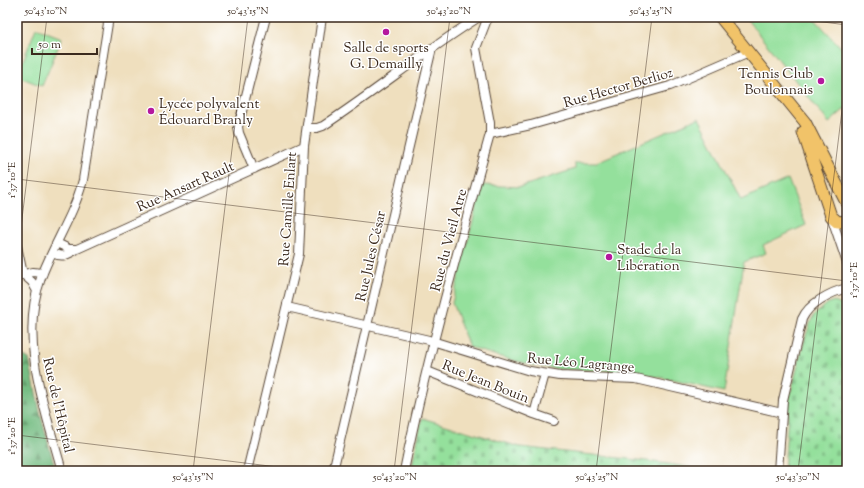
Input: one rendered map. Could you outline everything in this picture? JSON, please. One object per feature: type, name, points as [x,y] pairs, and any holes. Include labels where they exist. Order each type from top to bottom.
[{"type":"main road","points":[[720,17],[808,126],[847,202],[836,202],[831,214]]},
{"type":"main road","points":[[783,94],[805,136],[831,214],[837,222],[846,221]]},
{"type":"street","name":"Rue de l'Hôpital","points":[[62,471],[41,394],[35,363],[33,326],[37,291],[43,273],[75,203],[84,175],[109,17]]},
{"type":"street","points":[[254,169],[239,133],[238,127],[266,17]]},
{"type":"street","name":"Rue Camille Enlart","points":[[247,471],[299,254],[304,146],[322,17]]},
{"type":"street","points":[[307,128],[317,128],[323,126],[388,82],[432,48],[479,17]]},
{"type":"street","name":"Rue du Vieil Atre","points":[[404,471],[414,421],[427,370],[490,134],[490,123],[476,48],[488,17]]},
{"type":"street","name":"Rue Jules César","points":[[333,471],[432,48]]},
{"type":"street","name":"Rue Hector Berlioz","points":[[490,134],[531,126],[664,88],[749,52]]},
{"type":"street","name":"Rue Ansart Rault","points":[[52,253],[64,256],[304,146]]},
{"type":"street","points":[[831,214],[847,263]]},
{"type":"street","points":[[841,243],[840,231],[846,221]]},
{"type":"street","points":[[57,243],[69,248],[77,249]]},
{"type":"street","points":[[17,246],[20,275]]},
{"type":"street","points":[[20,275],[43,273]]},
{"type":"street","points":[[20,275],[32,282],[37,291]]},
{"type":"street","points":[[778,471],[785,390],[804,314],[812,306],[835,292],[847,288]]},
{"type":"street","name":"Rue Léo Lagrange","points":[[287,308],[435,341],[518,369],[545,374],[636,379],[782,413]]},
{"type":"street","name":"Rue Jean Bouin","points":[[427,370],[554,421]]},
{"type":"street","name":"Rue Jean Bouin","points":[[534,414],[545,374]]},
{"type":"green space","name":"Tennis Club Boulonnais","points":[[745,17],[813,17],[847,54],[847,107],[829,123]]},
{"type":"green space","points":[[36,28],[62,38],[42,86],[17,76]]},
{"type":"green space","name":"Stade de la Libération","points":[[699,118],[741,200],[788,179],[806,225],[763,245],[766,253],[744,262],[724,392],[664,378],[628,372],[567,370],[535,365],[469,347],[452,303],[482,185],[520,187],[575,169],[575,163],[594,163]]},
{"type":"green space","points":[[833,301],[847,308],[847,471],[784,471],[789,399],[805,338],[813,316]]},
{"type":"green space","points":[[17,352],[29,359],[41,417],[56,471],[17,471]]},
{"type":"green space","points":[[422,418],[520,447],[647,461],[716,471],[411,471]]},
{"type":"place","name":"Salle de sports G. Demailly","points":[[386,32]]},
{"type":"place","name":"Tennis Club Boulonnais","points":[[821,81]]},
{"type":"place","name":"Lycée polyvalent Édouard Branly","points":[[151,111]]},
{"type":"place","name":"Stade de la Libération","points":[[609,257]]}]
